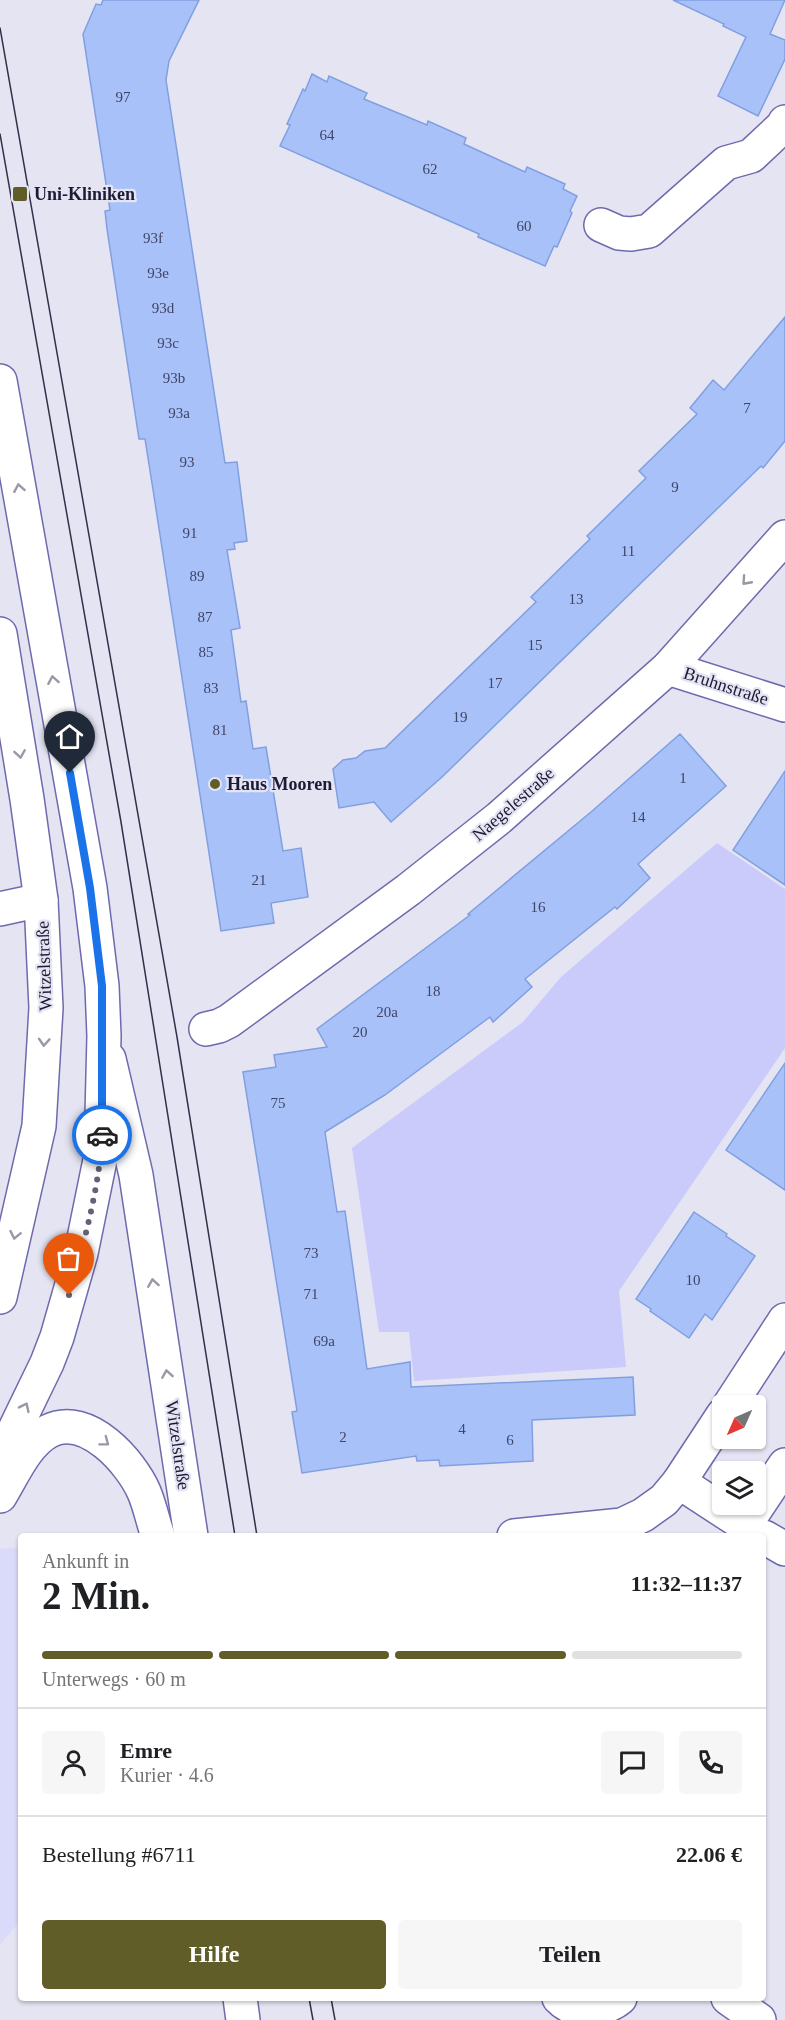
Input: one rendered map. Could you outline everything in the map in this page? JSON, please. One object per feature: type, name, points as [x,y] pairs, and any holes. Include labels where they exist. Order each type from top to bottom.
[{"type":"street","points":[[601,225],[620,233],[649,231],[726,163],[751,156],[785,122]]},
{"type":"street","name":"Witzelstraße","points":[[0,381],[90,888],[102,986],[104,1036],[101,1155],[81,1252],[57,1337],[47,1363],[0,1460]]},
{"type":"street","name":"Naegelestraße","points":[[206,1029],[229,1021],[417,883],[500,818],[668,668],[785,537]]},
{"type":"street","name":"Witzelstraße","points":[[0,634],[6,708],[41,900],[46,1008],[39,1126],[0,1297]]},
{"type":"street","name":"Bruhnstraße","points":[[668,668],[785,705]]},
{"type":"street","points":[[0,909],[41,900]]},
{"type":"street","name":"Witzelstraße","points":[[104,1036],[136,1175],[191,1533]]},
{"type":"street","points":[[736,1395],[785,1320]]},
{"type":"street","points":[[0,1496],[35,1442],[50,1431],[63,1427],[81,1429],[109,1444],[128,1464],[144,1492],[157,1533]]},
{"type":"street","points":[[543,1533],[622,1525],[643,1515],[664,1500],[679,1482],[712,1432]]},
{"type":"street","points":[[679,1482],[757,1533],[785,1465]]},
{"type":"street","points":[[766,1538],[785,1549]]},
{"type":"street","points":[[240,2001],[243,2020]]},
{"type":"street","points":[[543,2020],[542,2012],[553,2001]]},
{"type":"street","points":[[560,2001],[578,2008],[596,2009],[616,2001]]},
{"type":"street","points":[[732,2001],[759,2020]]},
{"type":"shaded area","points":[[717,843],[785,889],[785,1048],[619,1291],[626,1367],[414,1381],[409,1332],[379,1332],[352,1148],[523,1022],[561,977]]},
{"type":"shaded area","points":[[18,1547],[18,1923],[0,1945],[0,1549]]},
{"type":"building","points":[[103,0],[199,0],[169,61],[166,80],[225,463],[237,462],[247,541],[234,543],[235,549],[227,550],[240,628],[231,630],[241,702],[246,701],[253,749],[266,747],[283,851],[301,848],[308,897],[271,903],[274,923],[221,931],[145,439],[139,439],[107,229],[105,211],[110,210],[83,34],[96,4],[101,5]]},
{"type":"building","points":[[673,0],[785,0],[770,34],[785,40],[785,59],[758,116],[718,96],[746,37]]},
{"type":"building","points":[[312,74],[327,82],[329,76],[367,93],[364,99],[427,125],[428,121],[466,138],[464,144],[525,172],[527,167],[565,184],[563,189],[577,196],[557,247],[554,246],[545,266],[478,237],[479,234],[280,146],[290,125],[287,124]]},
{"type":"building","points":[[785,317],[785,441],[763,468],[761,466],[442,777],[391,822],[374,802],[339,808],[333,769],[343,760],[356,758],[365,751],[385,748],[536,602],[531,597],[590,539],[587,536],[646,478],[639,471],[697,414],[690,408],[713,380],[724,390]]},
{"type":"building","points":[[680,734],[726,786],[638,864],[650,878],[617,909],[615,907],[525,979],[532,987],[493,1022],[490,1017],[385,1095],[325,1132],[337,1212],[345,1211],[367,1369],[410,1362],[411,1387],[633,1377],[635,1415],[532,1420],[533,1461],[440,1466],[439,1460],[417,1461],[416,1456],[302,1473],[292,1412],[297,1411],[243,1072],[276,1067],[274,1055],[327,1047],[317,1029],[470,915],[468,914],[591,812]]},
{"type":"building","points":[[785,771],[785,885],[733,850]]},
{"type":"building","points":[[785,1063],[785,1190],[726,1150]]},
{"type":"building","points":[[694,1212],[755,1256],[712,1320],[705,1314],[689,1338],[636,1299]]},
{"type":"tram line","points":[[0,28],[177,1037],[257,1533]]},
{"type":"tram line","points":[[0,134],[121,822],[235,1533]]},
{"type":"tram line","points":[[310,2001],[313,2020]]},
{"type":"tram line","points":[[332,2001],[335,2020]]},
{"type":"way so far","points":[[69,1295],[93,1194],[101,1155],[102,1135]]},
{"type":"place","name":"Uni-Kliniken","points":[[20,194]]},
{"type":"place","name":"Haus Mooren","points":[[215,784]]},
{"type":"route","points":[[70,773],[90,888],[102,986],[104,1036],[102,1135]]}]
